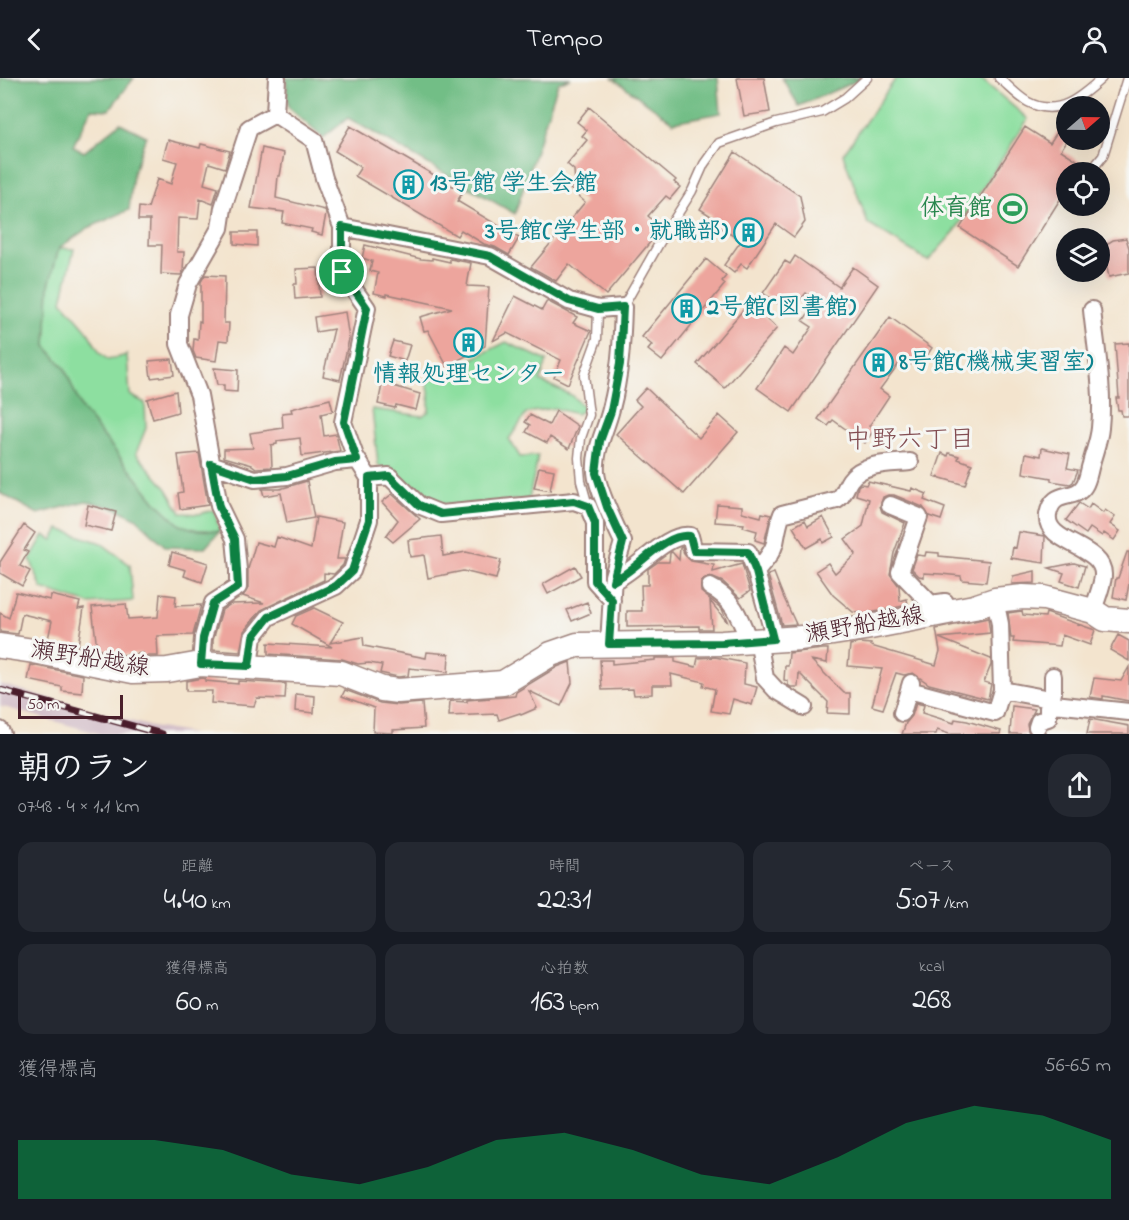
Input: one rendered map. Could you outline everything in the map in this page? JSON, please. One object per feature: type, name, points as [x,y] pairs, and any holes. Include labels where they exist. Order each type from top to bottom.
[{"type":"main road","name":"瀬野船越線","points":[[0,646],[133,671],[167,670],[201,664],[341,673],[382,689],[398,691],[503,683],[551,654],[576,645],[801,638],[865,628],[996,600],[1023,597],[1044,598],[1093,611],[1105,619],[1129,621]]},
{"type":"street","points":[[275,114],[277,78]]},
{"type":"street","points":[[249,666],[253,637],[269,617],[336,586],[352,571],[369,520],[369,478],[357,460],[344,422],[367,308],[342,272],[342,227],[324,178],[314,140],[275,114]]},
{"type":"street","points":[[201,664],[203,638],[213,603],[238,587],[235,539],[219,507],[199,395],[179,344],[179,315],[188,285],[220,228],[223,208],[249,128],[275,114]]},
{"type":"street","points":[[342,227],[490,256],[569,301],[598,309],[623,307],[620,364],[611,411],[600,441],[596,473],[607,507],[623,542],[613,581],[609,644]]},
{"type":"street","points":[[1092,310],[1102,404],[1100,431],[1084,486],[1077,494],[1054,500],[1048,516],[1050,527],[1095,557],[1101,566],[1103,575],[1093,611]]},
{"type":"street","points":[[211,464],[255,479],[287,476],[335,462],[357,460]]},
{"type":"street","points":[[756,572],[775,544],[777,525],[782,514],[837,500],[842,496],[850,479],[870,467],[910,462]]},
{"type":"street","points":[[369,478],[389,476],[419,505],[441,514],[574,501],[588,506],[595,523],[595,581],[612,600]]},
{"type":"street","points":[[890,505],[919,517],[900,572],[931,604],[945,602],[951,611]]},
{"type":"street","points":[[613,581],[633,570],[668,541],[682,535],[690,536],[694,551],[748,552],[756,572],[765,678],[776,690],[804,707]]},
{"type":"street","points":[[710,587],[722,593],[760,640]]},
{"type":"street","points":[[902,713],[910,686],[995,713],[1002,690],[1000,624],[996,600]]},
{"type":"street","points":[[1037,727],[1039,721],[1048,718],[1048,708],[1053,693],[1053,676]]},
{"type":"street","points":[[1002,690],[1052,701],[1129,712]]},
{"type":"lane","points":[[623,307],[692,191],[704,164],[719,143],[776,123],[822,112],[845,98],[867,78]]},
{"type":"lane","points":[[999,78],[1028,102],[1047,108],[1078,99],[1102,78]]},
{"type":"lane","points":[[1098,162],[1103,156],[1127,78]]},
{"type":"lane","points":[[588,506],[581,480],[579,458],[581,438],[589,415],[584,375],[597,339],[598,309]]},
{"type":"shaded area","points":[[0,684],[152,727],[194,734],[100,734],[0,706]]},
{"type":"green space","points":[[0,78],[134,78],[109,110],[91,109],[73,146],[84,152],[120,123],[146,136],[133,174],[129,210],[88,228],[59,248],[49,285],[46,346],[65,369],[81,408],[155,501],[180,525],[198,530],[220,531],[205,548],[166,547],[136,518],[115,508],[86,501],[38,514],[0,493]]},
{"type":"green space","points":[[286,78],[571,78],[558,83],[515,214],[348,118],[323,138],[288,107]]},
{"type":"green space","points":[[613,78],[718,78],[721,113],[673,122]]},
{"type":"green space","points":[[782,78],[863,78],[799,106]]},
{"type":"green space","points":[[896,78],[980,78],[1028,119],[955,231],[928,261],[868,224],[843,154]]},
{"type":"green space","points":[[59,248],[74,249],[62,301],[86,329],[100,353],[108,360],[127,355],[130,395],[145,403],[146,428],[136,453],[167,489],[181,513],[199,514],[214,510],[220,531],[198,530],[180,525],[155,501],[81,408],[65,370],[46,346],[49,285]]},
{"type":"green space","points":[[506,342],[547,361],[540,381],[571,395],[586,409],[576,414],[554,408],[527,413],[509,439],[520,457],[538,456],[529,499],[458,505],[429,503],[404,481],[378,465],[372,409],[422,416],[429,411],[429,391],[426,379],[434,378]]},
{"type":"green space","points":[[59,529],[101,543],[130,565],[133,601],[89,604],[42,589],[30,559],[44,535],[53,540]]},
{"type":"building","points":[[737,78],[764,78],[770,112],[744,116]]},
{"type":"building","points":[[589,107],[676,180],[674,182],[680,187],[670,199],[666,196],[648,216],[662,228],[606,295],[569,264],[556,281],[531,267],[585,202],[570,189],[575,183],[574,170],[567,164],[587,140],[582,136],[587,130],[577,122]]},
{"type":"building","name":"13号館 学生会館","points":[[350,126],[463,192],[457,201],[519,238],[509,255],[461,230],[457,236],[355,176],[361,167],[335,151]]},
{"type":"building","name":"体育館","points":[[1025,127],[1050,143],[1056,134],[1056,150],[1061,150],[1080,162],[1056,162],[1056,206],[1018,266],[960,228]]},
{"type":"building","points":[[168,140],[200,148],[201,144],[230,151],[225,168],[209,163],[204,184],[218,188],[213,204],[200,199],[198,219],[178,218],[177,252],[184,252],[181,275],[161,274],[162,245],[149,245],[150,220],[138,220],[139,207],[148,208],[157,179],[171,184],[177,162],[163,158]]},
{"type":"building","points":[[262,148],[284,153],[280,176],[278,176],[276,198],[325,210],[322,235],[311,232],[312,229],[282,223],[284,212],[251,208]]},
{"type":"building","points":[[735,152],[800,196],[805,222],[794,237],[776,224],[747,268],[741,264],[734,273],[724,265],[741,241],[709,220],[711,216],[700,209]]},
{"type":"building","points":[[234,232],[257,232],[257,246],[234,244]]},
{"type":"building","points":[[1126,238],[1129,248],[1129,273],[1110,277],[1110,242]]},
{"type":"building","points":[[365,245],[421,259],[432,260],[432,258],[450,262],[450,259],[471,263],[467,286],[489,287],[485,346],[447,366],[428,330],[424,331],[420,317],[452,308],[374,293],[378,273],[370,271],[372,261],[362,258]]},
{"type":"building","points":[[795,256],[839,287],[853,267],[878,285],[791,412],[757,388],[784,348],[793,355],[812,327],[803,321],[817,301],[806,293],[790,312],[763,293],[785,261],[790,264]]},
{"type":"building","name":"2号館(図書館)","points":[[706,259],[726,276],[722,281],[725,284],[662,361],[648,350],[652,345],[642,337]]},
{"type":"building","points":[[318,268],[320,297],[295,299],[296,269]]},
{"type":"building","points":[[205,275],[225,276],[224,323],[229,323],[228,341],[219,340],[216,361],[196,358],[193,351],[194,339],[198,340],[199,321],[201,322],[201,282]]},
{"type":"building","points":[[515,296],[542,310],[547,301],[577,317],[573,323],[591,331],[568,384],[554,377],[561,360],[507,333],[493,341]]},
{"type":"building","points":[[749,303],[777,328],[725,388],[697,364]]},
{"type":"building","points":[[345,312],[349,339],[340,380],[323,376],[334,329],[316,332],[314,317]]},
{"type":"building","name":"8号館(機械実習室)","points":[[890,317],[932,348],[920,366],[913,361],[908,368],[900,362],[880,389],[889,396],[869,426],[874,430],[865,443],[833,420],[828,426],[818,419]]},
{"type":"building","points":[[393,341],[410,345],[405,361],[388,356]]},
{"type":"building","points":[[1129,343],[1129,416],[1122,416],[1121,410],[1118,410],[1116,398],[1119,398],[1115,344]]},
{"type":"building","points":[[172,359],[174,375],[151,378],[149,361]]},
{"type":"building","points":[[214,368],[238,370],[237,392],[224,391],[224,385],[217,385]]},
{"type":"building","points":[[387,384],[420,394],[416,410],[396,405],[395,408],[378,404],[382,385]]},
{"type":"building","points":[[646,388],[699,438],[719,415],[738,432],[684,494],[616,434],[641,406],[635,400]]},
{"type":"building","points":[[176,391],[178,412],[153,419],[147,399]]},
{"type":"building","points":[[330,399],[333,411],[321,414],[324,436],[336,434],[340,451],[302,456],[300,438],[277,441],[277,444],[271,445],[272,467],[256,468],[224,457],[224,449],[253,448],[250,433],[283,428],[282,413],[292,412],[291,409]]},
{"type":"building","points":[[556,411],[578,426],[569,449],[550,437],[547,443],[526,432],[530,425],[525,422],[530,415],[549,425]]},
{"type":"building","points":[[1042,448],[1070,454],[1067,468],[1078,470],[1073,482],[1070,484],[1051,481],[1051,478],[1023,473],[1026,453],[1041,456]]},
{"type":"building","points":[[199,453],[208,505],[180,509],[178,493],[183,492],[178,455]]},
{"type":"building","points":[[942,453],[948,456],[949,453],[959,456],[958,459],[972,464],[965,485],[934,476]]},
{"type":"building","points":[[539,467],[554,470],[550,491],[534,488]]},
{"type":"building","points":[[307,481],[314,518],[287,523],[281,493],[264,496],[262,489],[280,489]]},
{"type":"building","points":[[868,481],[911,491],[912,488],[927,494],[924,500],[945,508],[941,520],[929,516],[923,507],[894,495],[883,497],[880,506],[882,512],[905,523],[894,553],[890,574],[899,586],[900,601],[907,599],[908,605],[865,614],[853,612],[833,595],[816,571],[828,563],[835,573],[856,554],[845,539],[863,526],[869,499],[856,495],[858,486],[866,485]]},
{"type":"building","points":[[392,494],[420,519],[393,542],[386,536],[398,520],[382,502]]},
{"type":"building","points":[[1079,503],[1088,509],[1091,504],[1103,513],[1105,510],[1115,517],[1110,524],[1120,531],[1114,540],[1090,528],[1086,534],[1066,520]]},
{"type":"building","points":[[717,504],[742,506],[742,512],[761,517],[762,513],[771,515],[764,543],[755,540],[757,531],[743,527],[744,524],[715,522]]},
{"type":"building","points":[[88,505],[116,512],[111,531],[84,525]]},
{"type":"building","points":[[316,517],[343,522],[337,559],[345,559],[343,565],[334,574],[324,573],[324,580],[261,610],[244,631],[240,652],[213,650],[213,640],[222,610],[231,604],[264,603],[243,596],[248,588],[248,569],[256,542],[274,547],[277,537],[311,549]]},
{"type":"building","points":[[823,517],[834,537],[823,543],[822,539],[806,548],[793,527],[805,520],[808,526]]},
{"type":"building","points":[[24,525],[35,533],[24,550],[28,552],[20,566],[30,571],[22,586],[0,573],[0,562]]},
{"type":"building","points":[[1019,532],[1045,536],[1044,563],[1011,558],[1013,547],[1016,548]]},
{"type":"building","points":[[441,536],[443,556],[466,552],[501,560],[496,579],[463,571],[428,578],[424,555],[410,557],[408,540]]},
{"type":"building","points":[[682,547],[684,554],[691,561],[714,565],[713,572],[742,564],[750,591],[740,598],[723,582],[711,577],[701,582],[701,592],[722,609],[728,623],[710,601],[712,629],[699,629],[699,626],[627,627],[627,611],[642,611],[641,585],[648,585],[648,569],[658,562],[669,562],[672,552],[679,560]]},
{"type":"building","points":[[172,552],[208,563],[202,582],[184,576],[186,570],[169,565]]},
{"type":"building","points":[[926,552],[939,553],[939,556],[989,561],[986,582],[962,580],[961,576],[941,574],[924,573],[924,577],[919,576],[912,569],[917,555],[925,556]]},
{"type":"building","points":[[1127,552],[1129,552],[1129,584],[1126,600],[1113,597],[1116,578],[1118,578]]},
{"type":"building","points":[[1074,563],[1085,566],[1079,587],[1061,581],[1064,573],[1049,568]]},
{"type":"building","points":[[575,566],[581,576],[548,594],[543,584]]},
{"type":"building","points":[[1035,571],[1035,583],[1012,584],[1013,576]]},
{"type":"building","points":[[774,573],[796,624],[782,625],[768,575]]},
{"type":"building","points":[[16,592],[50,600],[51,595],[80,602],[78,609],[84,608],[78,645],[48,639],[52,621],[22,614],[18,634],[0,632],[0,613],[9,618]]},
{"type":"building","points":[[160,594],[176,596],[175,606],[201,605],[193,635],[157,636],[158,656],[143,656],[143,653],[125,655],[97,649],[92,607],[126,604],[128,619],[158,617]]},
{"type":"building","points":[[587,602],[591,613],[572,621],[567,610]]},
{"type":"building","points":[[314,608],[343,622],[330,643],[363,637],[364,646],[426,658],[427,652],[449,654],[448,672],[409,668],[408,676],[398,677],[380,673],[382,665],[358,664],[342,659],[268,654],[268,643],[332,647],[292,624],[296,616]]},
{"type":"building","points":[[1022,611],[1023,615],[1045,617],[1046,613],[1095,630],[1090,645],[1062,635],[1060,646],[1013,642],[1008,613]]},
{"type":"building","points":[[988,618],[990,633],[939,638],[991,659],[984,682],[991,684],[988,699],[929,684],[913,673],[904,675],[896,673],[883,709],[872,706],[882,669],[848,666],[850,645],[860,643],[871,644],[871,646],[936,665],[940,651],[936,629]]},
{"type":"building","points":[[1118,635],[1129,641],[1129,661],[1110,650]]},
{"type":"building","points":[[828,649],[827,663],[811,660],[844,693],[850,693],[850,714],[827,713],[828,702],[799,673],[798,687],[791,687],[788,681],[784,680],[789,653]]},
{"type":"building","points":[[715,657],[745,663],[744,684],[757,687],[752,705],[733,699],[729,714],[711,711],[715,689],[703,686],[704,682],[671,674],[672,685],[652,685],[652,694],[634,695],[633,689],[602,690],[600,660],[612,660],[612,664],[655,660],[655,658],[675,658],[675,662],[696,667],[698,658]]},
{"type":"building","points":[[570,662],[572,683],[561,706],[529,691],[537,708],[521,715],[520,713],[499,720],[497,714],[449,716],[450,701],[467,702],[467,700],[515,696],[516,692],[557,667]]},
{"type":"building","points":[[31,665],[83,675],[82,693],[62,691],[62,687],[28,680]]},
{"type":"building","points":[[1129,667],[1129,701],[1103,696],[1103,699],[1090,697],[1094,678],[1121,681]]},
{"type":"building","points":[[202,678],[205,681],[238,684],[238,681],[286,684],[285,699],[257,698],[254,706],[211,703],[212,691],[186,691],[186,681]]},
{"type":"building","points":[[345,690],[380,703],[399,705],[422,703],[424,728],[393,730],[393,733],[373,732],[374,708],[342,696]]},
{"type":"building","points":[[296,694],[315,696],[314,713],[295,711]]},
{"type":"building","points":[[916,703],[924,705],[922,713],[954,723],[955,719],[967,721],[1001,731],[1000,734],[949,734],[937,730],[936,734],[902,734]]},
{"type":"building","points":[[1012,706],[1035,709],[1027,724],[1029,734],[1010,734]]},
{"type":"building","points":[[1090,719],[1129,726],[1129,734],[1087,734]]},
{"type":"railway","points":[[0,690],[162,734]]},
{"type":"place","name":"13号館 学生会館","points":[[409,184]]},
{"type":"place","name":"体育館","points":[[1013,209]]},
{"type":"place","name":"3号館(学生部・就職部)","points":[[749,232]]},
{"type":"place","name":"2号館(図書館)","points":[[686,308]]},
{"type":"place","name":"情報処理センター","points":[[469,342]]},
{"type":"place","name":"8号館(機械実習室)","points":[[878,363]]},
{"type":"district","name":"中野六丁目","points":[[910,441]]},
{"type":"route","points":[[342,227],[490,256],[569,301],[598,309],[623,307],[620,364],[611,411],[600,441],[596,473],[607,507],[623,542],[613,581],[633,570],[668,541],[682,535],[690,536],[694,551],[748,552],[756,572],[773,639],[722,643],[609,644],[612,600],[595,581],[595,523],[588,506],[574,501],[441,514],[419,505],[389,476],[369,478],[369,520],[352,571],[336,586],[269,617],[253,637],[249,666],[201,664],[203,638],[213,603],[238,587],[235,539],[219,507],[211,464],[255,479],[287,476],[335,462],[357,460],[344,422],[367,308],[342,272],[342,227]]}]
